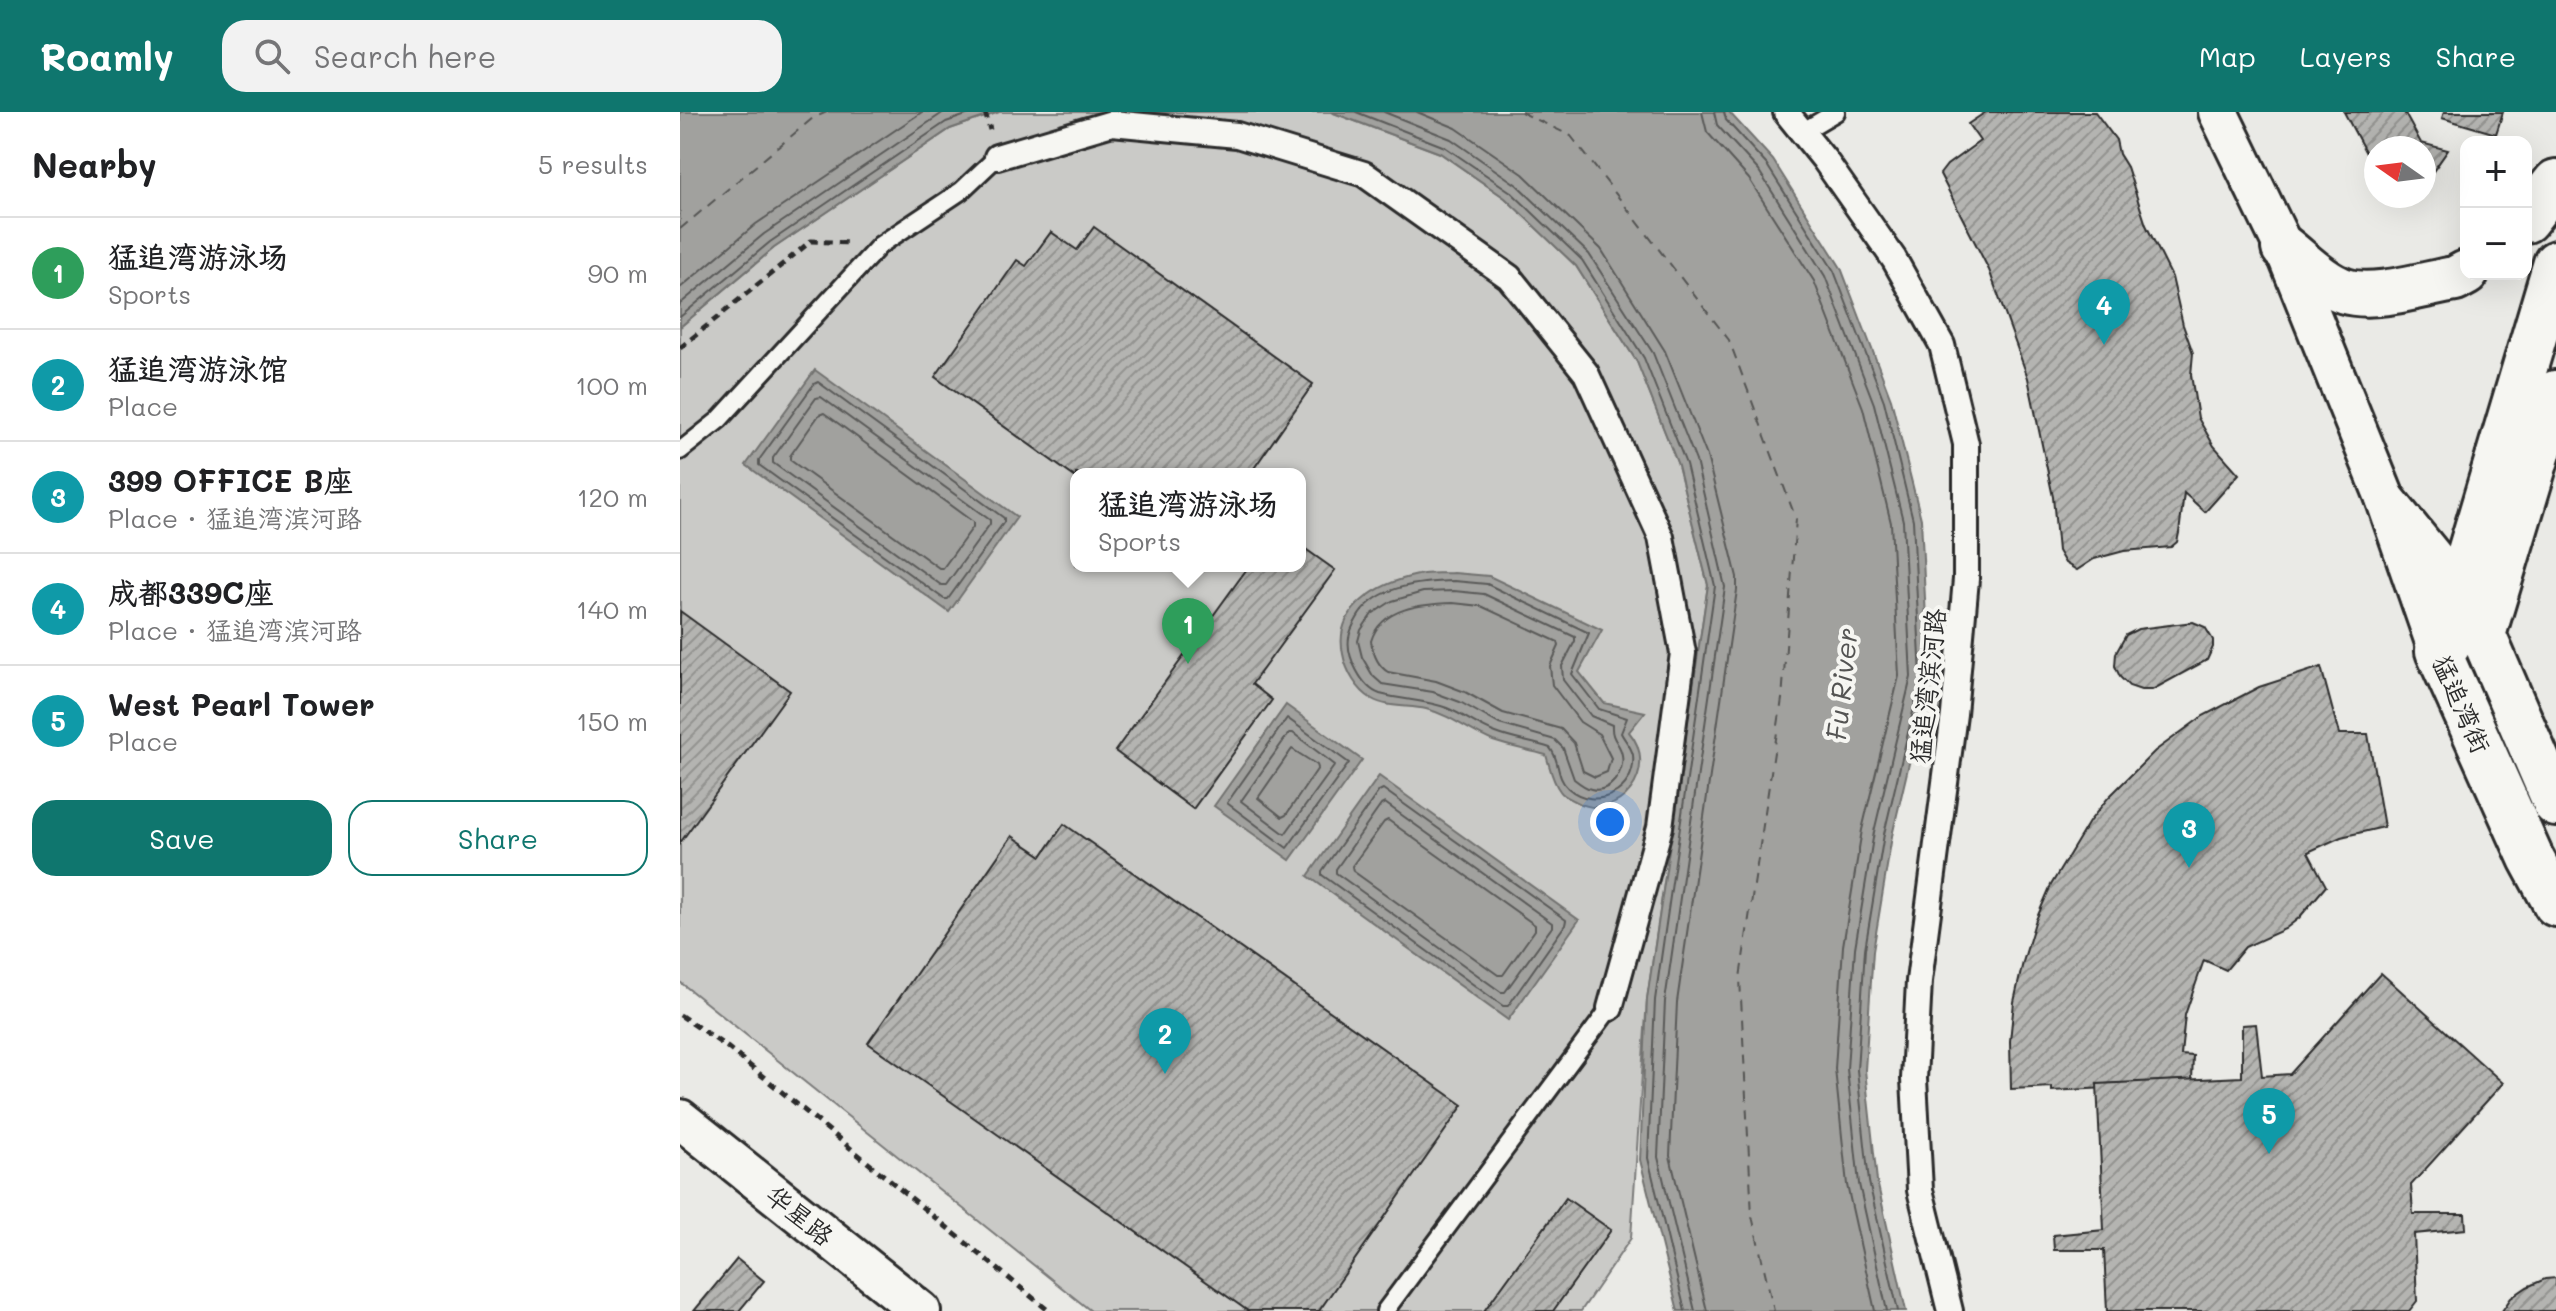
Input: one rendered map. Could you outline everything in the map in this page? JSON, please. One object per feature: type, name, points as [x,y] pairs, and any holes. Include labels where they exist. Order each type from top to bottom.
[{"type":"main road","points":[[2532,212],[2556,182]]},
{"type":"main road","points":[[2284,248],[2343,291],[2369,294],[2460,276]]},
{"type":"main road","points":[[2438,651],[2556,263]]},
{"type":"main road","points":[[2483,635],[2556,393]]},
{"type":"main road","name":"猛追湾街","points":[[2483,635],[2556,804]]},
{"type":"main road","name":"猛追湾街","points":[[2438,651],[2531,858],[2556,904]]},
{"type":"street","name":"猛追湾滨河路","points":[[1786,112],[1824,159],[1894,259],[1942,345],[1966,444],[1966,579],[1954,714],[1919,981],[1914,1079],[1920,1190],[1950,1311]]},
{"type":"street","name":"猛追湾街","points":[[2218,112],[2284,248],[2385,498],[2438,651]]},
{"type":"street","points":[[997,157],[1112,123],[1237,135],[1364,174],[1509,277],[1586,373],[1661,537],[1683,653],[1660,827],[1610,1008]]},
{"type":"street","name":"猛追湾街","points":[[2385,498],[2459,589],[2483,635]]},
{"type":"street","points":[[2438,651],[2483,635]]},
{"type":"street","name":"华星路","points":[[680,1119],[921,1311]]},
{"type":"lane","points":[[1802,132],[1836,112]]},
{"type":"lane","points":[[680,451],[719,420],[880,245],[961,191],[997,157]]},
{"type":"lane","points":[[1385,1311],[1610,1008]]},
{"type":"path","points":[[985,112],[990,133]]},
{"type":"path","points":[[680,348],[811,241],[880,245]]},
{"type":"path","points":[[680,1015],[727,1047],[1049,1311]]},
{"type":"shaded area","points":[[999,112],[1331,112],[1440,153],[1505,198],[1576,266],[1637,362],[1678,465],[1708,585],[1647,999],[1631,1238],[1581,1311],[1091,1311],[680,982],[680,327],[774,248],[950,129]]},
{"type":"water","points":[[680,112],[999,112],[950,129],[774,248],[680,327]]},
{"type":"water","name":"Fu River","points":[[1331,112],[1729,112],[1773,160],[1841,268],[1891,399],[1921,519],[1929,678],[1892,836],[1873,951],[1865,1070],[1877,1181],[1906,1311],[1678,1311],[1640,1160],[1647,999],[1708,585],[1678,465],[1637,362],[1576,266],[1505,198],[1440,153]]},
{"type":"water","points":[[815,370],[1017,517],[949,612],[746,465]]},
{"type":"water","points":[[1422,574],[1489,576],[1602,630],[1579,672],[1604,703],[1645,712],[1629,732],[1638,747],[1638,777],[1620,800],[1606,806],[1591,807],[1575,801],[1557,787],[1546,755],[1493,741],[1435,712],[1378,702],[1357,685],[1343,654],[1345,623],[1352,611],[1374,591],[1388,584]]},
{"type":"water","points":[[1286,705],[1362,760],[1290,860],[1214,806]]},
{"type":"water","points":[[1379,776],[1579,920],[1508,1020],[1308,876]]},
{"type":"building","points":[[1986,112],[2095,112],[2116,140],[2146,225],[2172,277],[2193,353],[2191,375],[2198,418],[2214,446],[2239,474],[2205,512],[2184,493],[2177,542],[2171,547],[2124,551],[2094,559],[2077,570],[2065,563],[2058,551],[2053,497],[2028,378],[1989,270],[1940,174],[1947,165],[1980,141],[1968,124]]},
{"type":"building","points":[[2344,112],[2404,112],[2417,136],[2364,136],[2364,150]]},
{"type":"building","points":[[2444,112],[2503,112],[2496,134],[2442,118]]},
{"type":"building","points":[[2436,147],[2448,150],[2436,167]]},
{"type":"building","points":[[1094,227],[1313,384],[1254,468],[1070,468],[1070,474],[935,377],[1017,260],[1026,266],[1051,232],[1077,250]]},
{"type":"building","points":[[1306,549],[1335,570],[1252,684],[1272,700],[1193,809],[1115,751],[1245,572],[1306,572]]},
{"type":"building","points":[[680,611],[790,691],[680,843]]},
{"type":"building","points":[[2193,622],[2205,627],[2213,640],[2207,660],[2152,690],[2129,686],[2120,677],[2115,666],[2116,653],[2126,635],[2138,629]]},
{"type":"building","points":[[2321,667],[2339,734],[2368,734],[2384,827],[2341,837],[2308,852],[2326,886],[2299,918],[2285,929],[2245,947],[2226,970],[2204,960],[2185,1015],[2181,1055],[2193,1056],[2192,1080],[2106,1084],[2106,1088],[2052,1091],[2052,1087],[2011,1089],[2010,1041],[2023,962],[2051,885],[2089,822],[2108,798],[2155,751],[2203,716],[2259,687]]},
{"type":"building","points":[[1064,824],[1463,1105],[1319,1311],[1248,1311],[868,1043],[1012,836],[1042,856]]},
{"type":"building","points":[[2381,973],[2503,1083],[2411,1185],[2413,1214],[2465,1214],[2466,1229],[2414,1234],[2417,1301],[2409,1311],[2107,1311],[2104,1250],[2054,1250],[2053,1235],[2104,1230],[2097,1084],[2242,1077],[2242,1025],[2256,1024],[2262,1076],[2290,1074]]},
{"type":"building","points":[[1566,1198],[1611,1230],[1553,1311],[1484,1311]]},
{"type":"building","points":[[737,1259],[764,1281],[739,1311],[694,1311]]},
{"type":"building","points":[[2556,1278],[2556,1311],[2502,1311],[2511,1298],[2527,1287]]},
{"type":"ferry route","points":[[680,229],[813,118],[827,112]]},
{"type":"ferry route","points":[[1521,112],[1571,136],[1729,340],[1796,519],[1782,699],[1740,978],[1752,1216],[1774,1311]]},
{"type":"place","name":"成都339C座","points":[[2104,345]]},
{"type":"place","name":"猛追湾游泳场","points":[[1188,664]]},
{"type":"place","name":"399 OFFICE B座","points":[[2189,868]]},
{"type":"place","name":"猛追湾游泳馆","points":[[1165,1074]]},
{"type":"place","name":"West Pearl Tower","points":[[2269,1154]]}]
